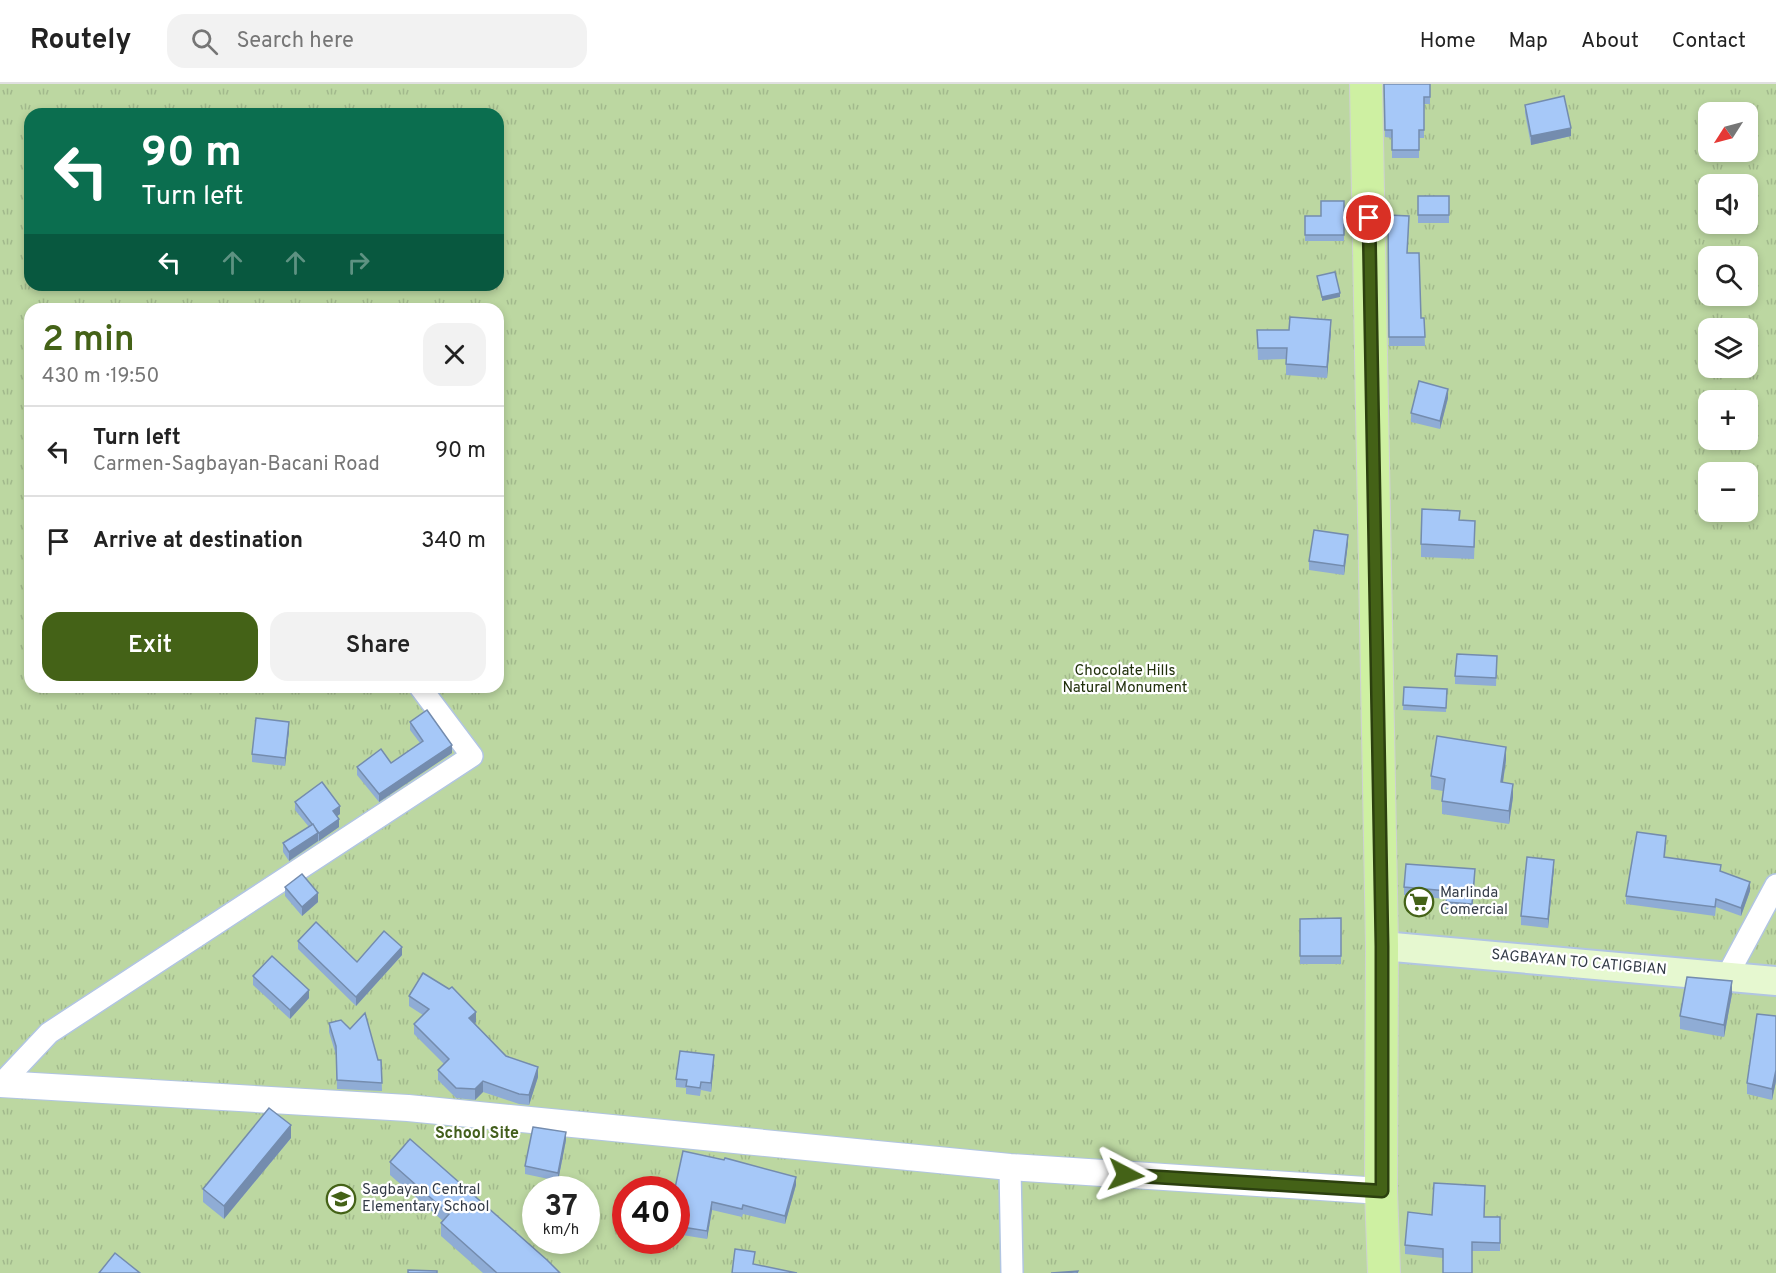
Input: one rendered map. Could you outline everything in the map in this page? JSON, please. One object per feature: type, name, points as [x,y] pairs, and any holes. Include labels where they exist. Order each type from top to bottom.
[{"type":"main road","points":[[1366,84],[1382,946],[1384,1273]]},
{"type":"main road","name":"SAGBAYAN TO CATIGBIAN","points":[[1382,946],[1776,981]]},
{"type":"street","points":[[0,1084],[49,1033],[472,756],[425,693]]},
{"type":"street","points":[[1727,976],[1776,885]]},
{"type":"street","points":[[0,1084],[408,1108],[1010,1167],[1382,1191]]},
{"type":"street","points":[[1010,1167],[1012,1273]]},
{"type":"green space","name":"Chocolate Hills Natural Monument","points":[[0,84],[1776,84],[1776,1273],[0,1273]]},
{"type":"building","points":[[1384,84],[1430,84],[1430,97],[1424,97],[1424,130],[1419,130],[1419,150],[1392,150],[1392,130],[1385,130]]},
{"type":"building","points":[[1564,96],[1571,128],[1531,136],[1525,105]]},
{"type":"building","points":[[1418,196],[1449,196],[1449,215],[1418,215]]},
{"type":"building","points":[[1321,201],[1344,201],[1344,235],[1305,235],[1305,216],[1321,216]]},
{"type":"building","points":[[1388,215],[1409,216],[1407,253],[1419,253],[1421,318],[1424,318],[1425,337],[1389,337]]},
{"type":"building","points":[[1335,272],[1340,293],[1322,297],[1317,276]]},
{"type":"building","points":[[1290,317],[1331,320],[1327,367],[1286,364],[1287,348],[1258,348],[1257,330],[1289,330]]},
{"type":"building","points":[[1419,381],[1448,389],[1440,421],[1411,413]]},
{"type":"building","points":[[1422,509],[1460,511],[1459,520],[1475,521],[1474,547],[1421,544]]},
{"type":"building","points":[[1314,530],[1348,535],[1344,566],[1309,561]]},
{"type":"building","points":[[1457,654],[1497,656],[1496,678],[1455,676]]},
{"type":"building","points":[[1404,687],[1447,689],[1446,708],[1403,705]]},
{"type":"building","points":[[427,710],[452,745],[379,794],[357,767],[381,749],[391,763],[423,741],[410,722]]},
{"type":"building","points":[[256,718],[289,722],[285,758],[252,754]]},
{"type":"building","points":[[1437,736],[1506,747],[1501,782],[1513,784],[1509,811],[1442,801],[1445,779],[1431,776]]},
{"type":"building","points":[[322,782],[340,806],[333,811],[339,819],[319,833],[295,802]]},
{"type":"building","points":[[313,824],[318,833],[289,852],[283,843]]},
{"type":"building","points":[[1637,832],[1666,836],[1664,857],[1721,865],[1720,871],[1750,882],[1741,908],[1716,899],[1715,907],[1626,896]]},
{"type":"building","points":[[1527,857],[1554,860],[1548,919],[1521,916]]},
{"type":"building","points":[[1406,864],[1475,869],[1472,904],[1446,902],[1447,891],[1404,887]]},
{"type":"building","points":[[302,874],[318,893],[302,907],[285,887]]},
{"type":"building","points":[[1341,918],[1341,956],[1300,956],[1300,919]]},
{"type":"building","points":[[316,922],[357,962],[384,931],[402,947],[356,997],[298,941]]},
{"type":"building","points":[[272,956],[309,990],[290,1010],[253,976]]},
{"type":"building","points":[[423,973],[449,989],[452,987],[476,1012],[469,1018],[506,1056],[538,1067],[529,1095],[519,1094],[483,1081],[475,1089],[456,1088],[438,1070],[449,1059],[414,1024],[429,1009],[409,996]]},
{"type":"building","points":[[1687,977],[1732,981],[1724,1025],[1680,1016]]},
{"type":"building","points":[[365,1013],[378,1060],[381,1060],[382,1083],[337,1080],[336,1046],[329,1023],[341,1020],[350,1029]]},
{"type":"building","points":[[1757,1014],[1776,1016],[1776,1070],[1772,1089],[1747,1083]]},
{"type":"building","points":[[680,1051],[714,1055],[711,1083],[701,1082],[700,1088],[686,1086],[687,1080],[676,1079]]},
{"type":"building","points":[[269,1108],[291,1125],[224,1206],[203,1189]]},
{"type":"building","points":[[533,1127],[566,1132],[558,1173],[525,1166]]},
{"type":"building","points":[[410,1139],[522,1238],[522,1254],[540,1254],[560,1273],[497,1273],[441,1223],[449,1214],[390,1162]]},
{"type":"building","points":[[683,1151],[724,1160],[725,1158],[796,1177],[785,1216],[743,1205],[742,1209],[712,1202],[707,1231],[690,1228],[690,1176],[678,1176]]},
{"type":"building","points":[[1434,1183],[1485,1186],[1484,1217],[1500,1217],[1500,1243],[1472,1242],[1472,1273],[1443,1273],[1443,1249],[1405,1245],[1408,1212],[1432,1215]]},
{"type":"building","points":[[735,1249],[755,1252],[753,1264],[797,1273],[732,1273]]},
{"type":"building","points":[[115,1253],[140,1273],[99,1273]]},
{"type":"building","points":[[408,1270],[437,1271],[437,1273],[408,1273]]},
{"type":"building","points":[[1078,1271],[1077,1273],[1051,1273]]},
{"type":"place","name":"Marlinda Comercial","points":[[1419,902]]},
{"type":"place","name":"Sagbayan Central Elementary School","points":[[341,1199]]},
{"type":"district","name":"School Site","points":[[477,1134]]},
{"type":"route","points":[[1126,1175],[1382,1191],[1382,946],[1369,218]]}]
